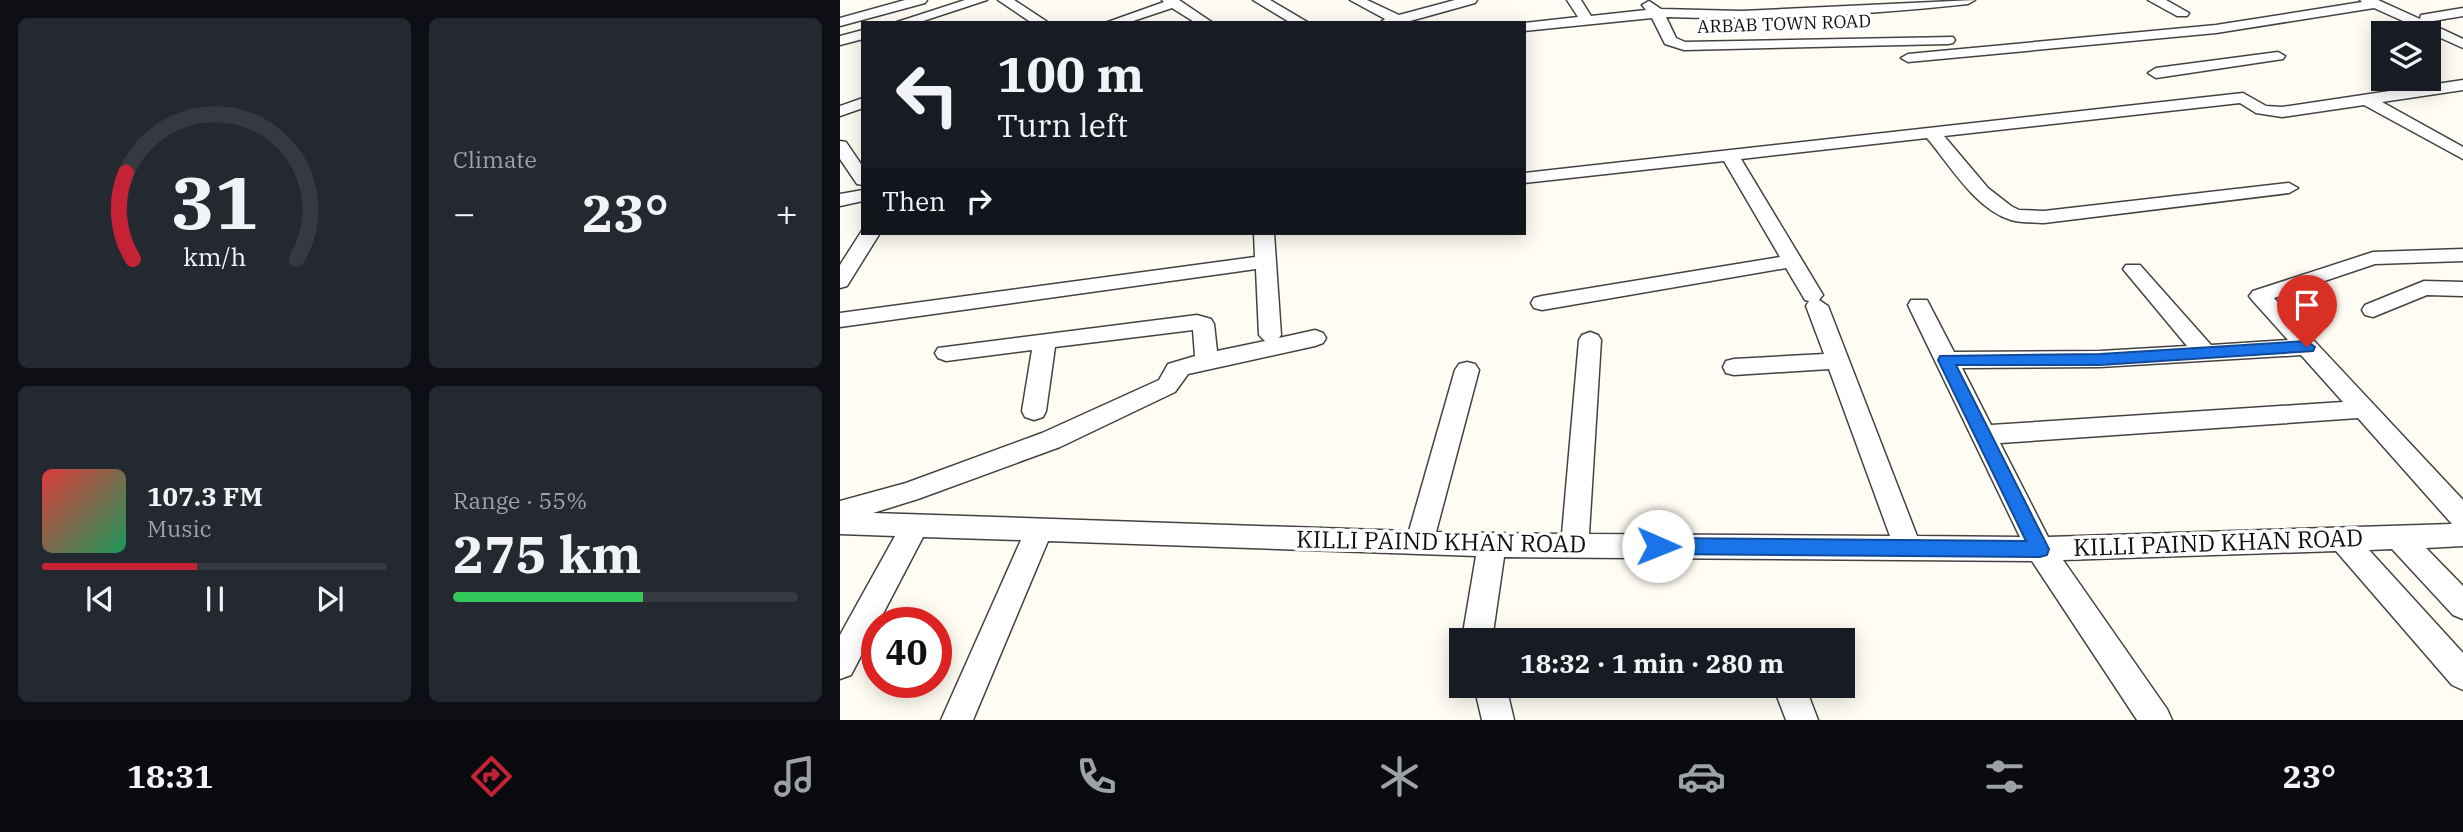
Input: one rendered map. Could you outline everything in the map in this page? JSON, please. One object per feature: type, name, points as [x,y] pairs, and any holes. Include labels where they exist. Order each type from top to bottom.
[{"type":"street","points":[[840,22],[919,0]]},
{"type":"street","points":[[931,19],[980,0]]},
{"type":"street","points":[[1005,0],[1039,21]]},
{"type":"street","points":[[1260,0],[1298,21]]},
{"type":"street","points":[[1357,0],[1392,21],[1463,1]]},
{"type":"street","points":[[1573,0],[1588,22]]},
{"type":"street","name":"ARBAB TOWN ROAD","points":[[1644,0],[1657,13],[1670,41],[1700,47],[1948,40]]},
{"type":"street","points":[[1526,27],[1657,13],[1742,15],[1905,7],[1968,0]]},
{"type":"street","points":[[2155,0],[2182,13]]},
{"type":"street","points":[[1117,21],[1172,1],[1203,21]]},
{"type":"street","points":[[1908,58],[2217,29],[2372,2],[2463,44]]},
{"type":"street","points":[[1905,7],[1962,52]]},
{"type":"street","points":[[2428,12],[2457,13]]},
{"type":"street","points":[[843,40],[861,35]]},
{"type":"street","points":[[843,40],[861,51]]},
{"type":"street","points":[[2156,73],[2278,56]]},
{"type":"street","points":[[2202,67],[2262,110],[2283,112],[2463,85]]},
{"type":"street","points":[[1526,178],[2243,98]]},
{"type":"street","points":[[2367,100],[2463,154]]},
{"type":"street","points":[[840,111],[861,104]]},
{"type":"street","points":[[1932,133],[1982,192],[2015,215],[2043,217],[2289,188]]},
{"type":"street","points":[[840,146],[861,177]]},
{"type":"street","points":[[1728,154],[1815,301],[1908,548]]},
{"type":"street","points":[[840,200],[861,195]]},
{"type":"street","points":[[840,281],[869,235]]},
{"type":"street","points":[[1264,235],[1270,335]]},
{"type":"street","points":[[2459,535],[2365,409],[2260,296],[2372,258],[2463,255]]},
{"type":"street","points":[[1542,303],[1792,261]]},
{"type":"street","points":[[840,320],[1265,262]]},
{"type":"street","points":[[2133,269],[2205,353]]},
{"type":"street","points":[[2374,310],[2424,288],[2463,289]]},
{"type":"street","points":[[1919,305],[2040,549],[2156,720]]},
{"type":"street","points":[[946,353],[1202,323],[1207,362]]},
{"type":"street","points":[[840,512],[909,492],[1051,440],[1167,386],[1176,370],[1182,367],[1315,338]]},
{"type":"street","points":[[1575,545],[1590,340]]},
{"type":"street","points":[[1034,411],[1045,342]]},
{"type":"street","points":[[1946,360],[2100,359],[2307,347]]},
{"type":"street","points":[[1734,367],[1838,361]]},
{"type":"street","points":[[1419,542],[1466,370]]},
{"type":"street","points":[[1983,435],[2365,409]]},
{"type":"street","name":"KILLI PAIND KHAN ROAD","points":[[840,523],[1492,545],[2040,549],[2459,535]]},
{"type":"street","points":[[840,665],[914,527]]},
{"type":"street","points":[[957,720],[1040,531]]},
{"type":"street","points":[[2398,537],[2463,606]]},
{"type":"street","points":[[2343,540],[2463,675]]},
{"type":"street","points":[[1479,628],[1492,545]]},
{"type":"street","points":[[1493,698],[1498,720]]},
{"type":"street","points":[[1792,698],[1796,719]]},
{"type":"route","points":[[1658,546],[2040,549],[1946,360],[2100,359],[2307,347]]}]
